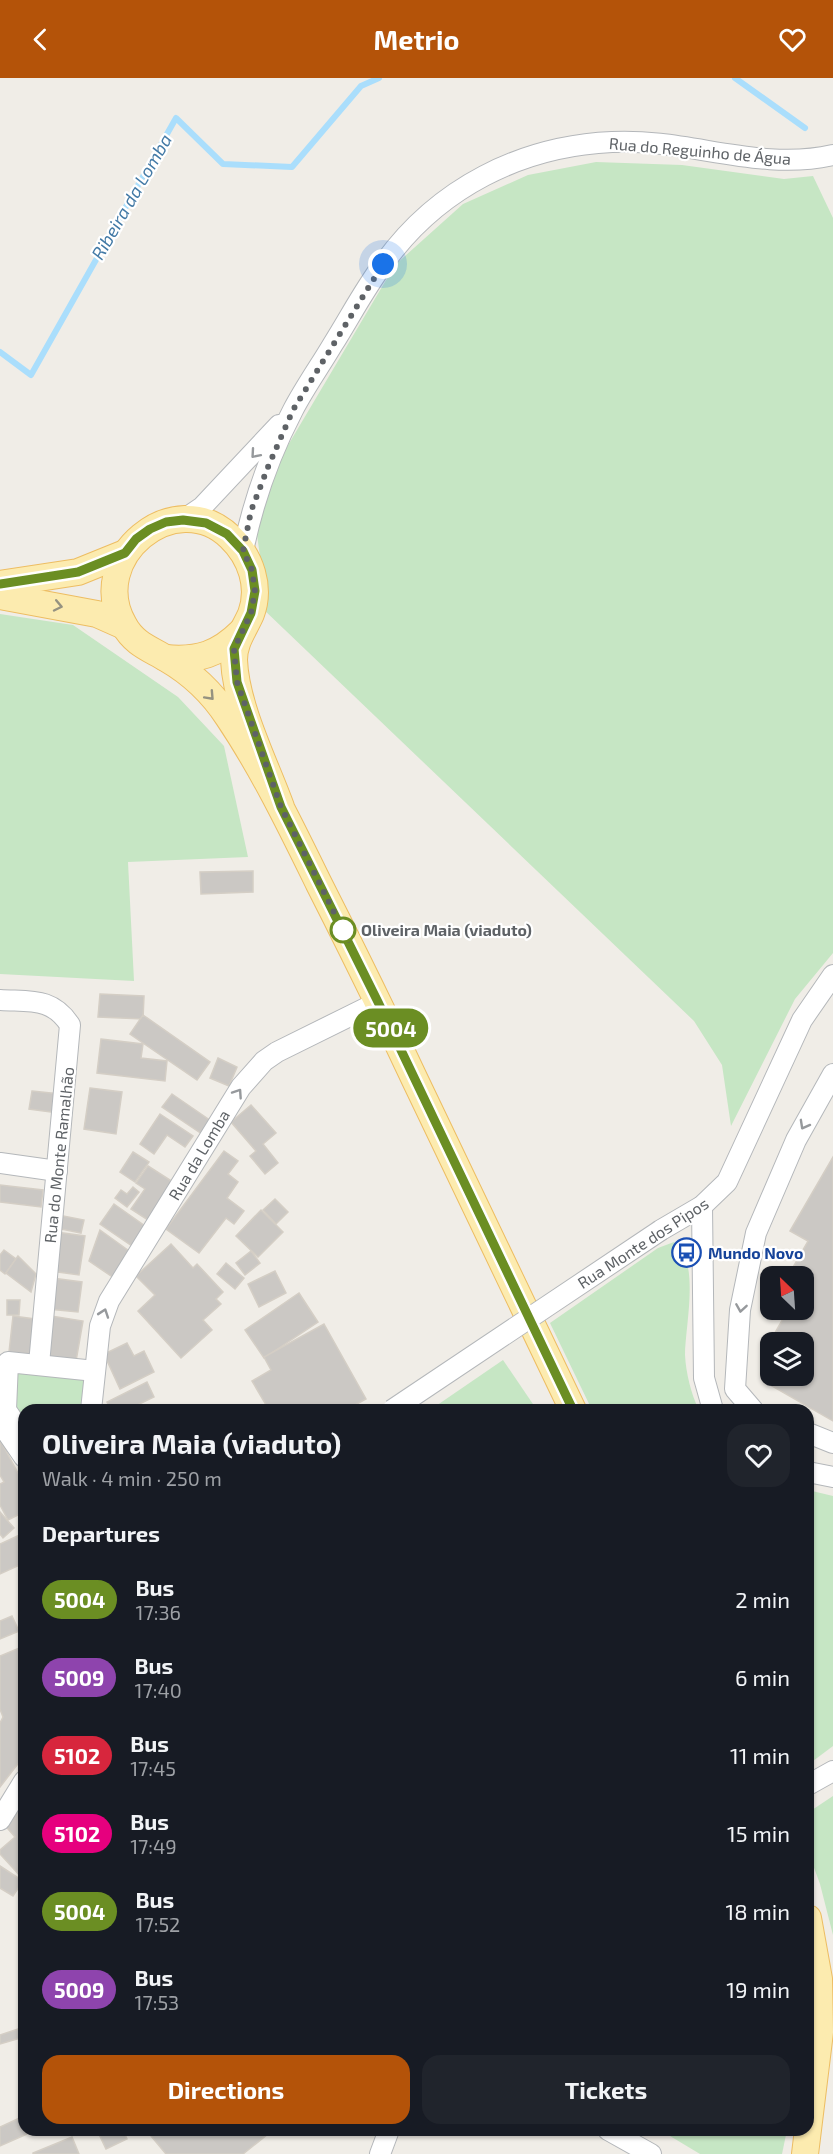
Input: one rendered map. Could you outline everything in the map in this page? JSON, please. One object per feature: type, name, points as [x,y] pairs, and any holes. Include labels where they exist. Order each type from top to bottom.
[{"type":"main road","points":[[124,626],[117,608],[114,590],[117,570],[125,553],[136,539],[150,529],[166,522],[183,520],[206,523],[227,534],[243,551],[252,570],[255,591],[251,613],[234,649],[237,682],[281,807]]},
{"type":"main road","points":[[0,584],[78,572],[125,553]]},
{"type":"main road","points":[[0,596],[97,614],[124,626],[149,651],[166,658],[187,660],[207,656],[226,647],[241,632]]},
{"type":"main road","points":[[166,658],[213,698],[228,718],[281,807],[378,1002],[570,1404]]},
{"type":"main road","points":[[814,1951],[819,1979],[820,2032],[814,2081]]},
{"type":"main road","points":[[805,2154],[807,2136]]},
{"type":"street","name":"Rua do Reguinho de Água","points":[[243,551],[251,511],[293,410],[383,264],[401,241],[440,203],[493,171],[527,156],[570,145],[615,141],[790,161],[833,155]]},
{"type":"street","name":"Rua do Reguinho de Água","points":[[183,520],[202,507],[246,463],[293,410]]},
{"type":"street","name":"Rua Monte dos Pipos","points":[[401,1404],[661,1230],[702,1206],[727,1182],[802,1020],[833,975]]},
{"type":"street","name":"Rua do Monte Ramalhão","points":[[0,999],[49,1004],[61,1011],[70,1025],[39,1364]]},
{"type":"street","name":"Rua da Lomba","points":[[92,1404],[100,1326],[108,1301],[241,1086],[264,1061],[277,1052],[378,1002]]},
{"type":"street","points":[[748,1404],[735,1389],[740,1310],[756,1233],[796,1140],[833,1074]]},
{"type":"street","points":[[0,1163],[57,1171]]},
{"type":"street","points":[[702,1206],[704,1378],[711,1404]]},
{"type":"street","points":[[18,1427],[6,1410],[8,1362],[95,1371]]},
{"type":"street","points":[[0,1422],[18,1448]]},
{"type":"street","points":[[814,1435],[833,1443]]},
{"type":"street","points":[[814,1473],[833,1477]]},
{"type":"street","points":[[814,1782],[833,1771]]},
{"type":"street","points":[[0,1820],[18,1791]]},
{"type":"street","points":[[380,2154],[387,2136]]},
{"type":"street","points":[[619,2136],[651,2154]]},
{"type":"green space","points":[[596,162],[682,165],[784,179],[813,176],[833,218],[833,953],[795,999],[731,1126],[722,1065],[694,1021],[262,608],[265,593],[255,520],[278,462],[395,265],[463,204],[528,175]]},
{"type":"green space","points":[[0,614],[73,625],[178,697],[224,746],[248,857],[128,862],[134,981],[0,974]]},
{"type":"green space","points":[[674,1242],[682,1251],[687,1263],[690,1294],[685,1355],[689,1383],[697,1404],[589,1404],[550,1323],[658,1248]]},
{"type":"green space","points":[[503,1360],[533,1404],[439,1404]]},
{"type":"green space","points":[[15,1370],[89,1378],[86,1404],[18,1404],[18,1417],[12,1408]]},
{"type":"green space","points":[[814,1491],[833,1496],[833,1746],[814,1760]]},
{"type":"green space","points":[[833,1796],[833,1935],[814,1868],[814,1809]]},
{"type":"green space","points":[[670,2136],[786,2136],[782,2154],[700,2154]]},
{"type":"building","points":[[253,871],[253,892],[201,894],[200,872]]},
{"type":"building","points":[[100,994],[144,996],[143,1019],[98,1017]]},
{"type":"building","points":[[143,1015],[210,1062],[197,1080],[130,1034]]},
{"type":"building","points":[[101,1039],[143,1044],[141,1058],[167,1061],[165,1081],[97,1073]]},
{"type":"building","points":[[218,1058],[237,1067],[229,1086],[210,1078]]},
{"type":"building","points":[[90,1088],[122,1092],[116,1134],[84,1129]]},
{"type":"building","points":[[32,1091],[60,1094],[58,1113],[29,1109]]},
{"type":"building","points":[[172,1094],[211,1121],[202,1134],[162,1107]]},
{"type":"building","points":[[251,1105],[276,1133],[263,1144],[278,1163],[265,1174],[250,1156],[256,1151],[231,1122]]},
{"type":"building","points":[[160,1114],[193,1136],[185,1147],[167,1135],[154,1154],[140,1144]]},
{"type":"building","points":[[224,1151],[238,1161],[228,1174],[238,1182],[227,1198],[244,1211],[234,1224],[226,1218],[199,1253],[166,1229]]},
{"type":"building","points":[[133,1152],[149,1162],[135,1182],[120,1172]]},
{"type":"building","points":[[833,1157],[833,1421],[814,1410],[814,1404],[803,1404],[772,1386],[814,1386],[814,1332],[775,1332],[782,1320],[814,1320],[814,1266],[794,1266],[808,1241],[790,1231]]},
{"type":"building","points":[[148,1166],[173,1182],[148,1220],[131,1209],[145,1189],[136,1183]]},
{"type":"building","points":[[0,1185],[43,1190],[41,1207],[0,1202]]},
{"type":"building","points":[[133,1187],[139,1192],[127,1207],[115,1198],[121,1190],[127,1194]]},
{"type":"building","points":[[275,1199],[288,1212],[276,1224],[263,1210]]},
{"type":"building","points":[[114,1204],[145,1226],[132,1246],[100,1224]]},
{"type":"building","points":[[261,1210],[283,1232],[258,1257],[236,1236]]},
{"type":"building","points":[[58,1215],[84,1220],[81,1233],[56,1228]]},
{"type":"building","points":[[100,1230],[129,1251],[114,1278],[89,1261]]},
{"type":"building","points":[[56,1232],[85,1236],[79,1275],[51,1271]]},
{"type":"building","points":[[171,1244],[193,1268],[197,1264],[223,1292],[216,1299],[221,1304],[203,1320],[212,1330],[181,1358],[138,1311],[155,1295],[136,1276]]},
{"type":"building","points":[[4,1250],[16,1259],[5,1274],[0,1270],[0,1255]]},
{"type":"building","points":[[251,1251],[260,1263],[245,1275],[236,1263]]},
{"type":"building","points":[[18,1256],[36,1274],[31,1292],[6,1273]]},
{"type":"building","points":[[226,1263],[244,1278],[235,1289],[217,1274]]},
{"type":"building","points":[[275,1271],[286,1293],[259,1307],[248,1284]]},
{"type":"building","points":[[52,1278],[82,1282],[78,1312],[48,1309]]},
{"type":"building","points":[[299,1293],[318,1322],[264,1358],[245,1330]]},
{"type":"building","points":[[7,1300],[20,1300],[19,1315],[7,1315]]},
{"type":"building","points":[[13,1316],[35,1319],[31,1354],[9,1352]]},
{"type":"building","points":[[51,1316],[83,1321],[75,1367],[43,1362]]},
{"type":"building","points":[[324,1324],[366,1399],[357,1404],[265,1404],[252,1381],[271,1370],[264,1357]]},
{"type":"building","points":[[127,1343],[134,1356],[144,1351],[154,1372],[120,1389],[104,1354]]},
{"type":"building","points":[[147,1382],[154,1397],[139,1404],[108,1404],[107,1402]]},
{"type":"building","points":[[0,1440],[18,1473],[18,1515],[8,1520],[0,1505],[0,1484],[4,1482],[0,1475]]},
{"type":"building","points":[[0,1512],[14,1528],[3,1538],[0,1534]]},
{"type":"building","points":[[18,1536],[18,1566],[0,1574],[0,1544]]},
{"type":"building","points":[[12,1616],[18,1631],[0,1639],[0,1621]]},
{"type":"building","points":[[18,1648],[18,1764],[0,1787],[0,1723],[3,1717],[0,1709],[0,1656]]},
{"type":"building","points":[[18,1810],[18,1874],[0,1854],[0,1850],[15,1837],[3,1823]]},
{"type":"building","points":[[0,1866],[18,1878],[18,1888],[13,1896],[0,1888]]},
{"type":"building","points":[[18,2029],[18,2039],[0,2044],[0,2035]]},
{"type":"building","points":[[18,2119],[18,2136],[22,2136],[0,2146],[0,2127]]},
{"type":"building","points":[[100,2136],[126,2136],[127,2139],[106,2149]]},
{"type":"building","points":[[151,2136],[266,2136],[243,2154],[166,2154]]},
{"type":"building","points":[[72,2137],[79,2154],[33,2154],[33,2153]]},
{"type":"waterway","name":"Ribeira da Lomba","points":[[0,352],[31,375],[176,118],[223,164],[292,167],[361,86],[379,78]]},
{"type":"waterway","name":"Ribeira da Lomba","points":[[735,78],[805,128]]},
{"type":"bus line","name":"5004","points":[[0,584],[78,572],[125,553],[136,539],[166,522],[183,520],[206,523],[227,534],[243,551],[252,570],[255,591],[251,613],[234,649],[234,665],[244,707],[281,807],[378,1002],[570,1404]]},
{"type":"place","name":"Oliveira Maia (viaduto)","points":[[343,930]]},
{"type":"place","name":"Mundo Novo","points":[[687,1253]]},
{"type":"route","points":[[343,930],[348,940],[281,807],[244,707],[234,665],[234,649],[251,613],[255,591],[252,570],[243,551],[251,511],[268,467],[293,410],[383,264]]}]
